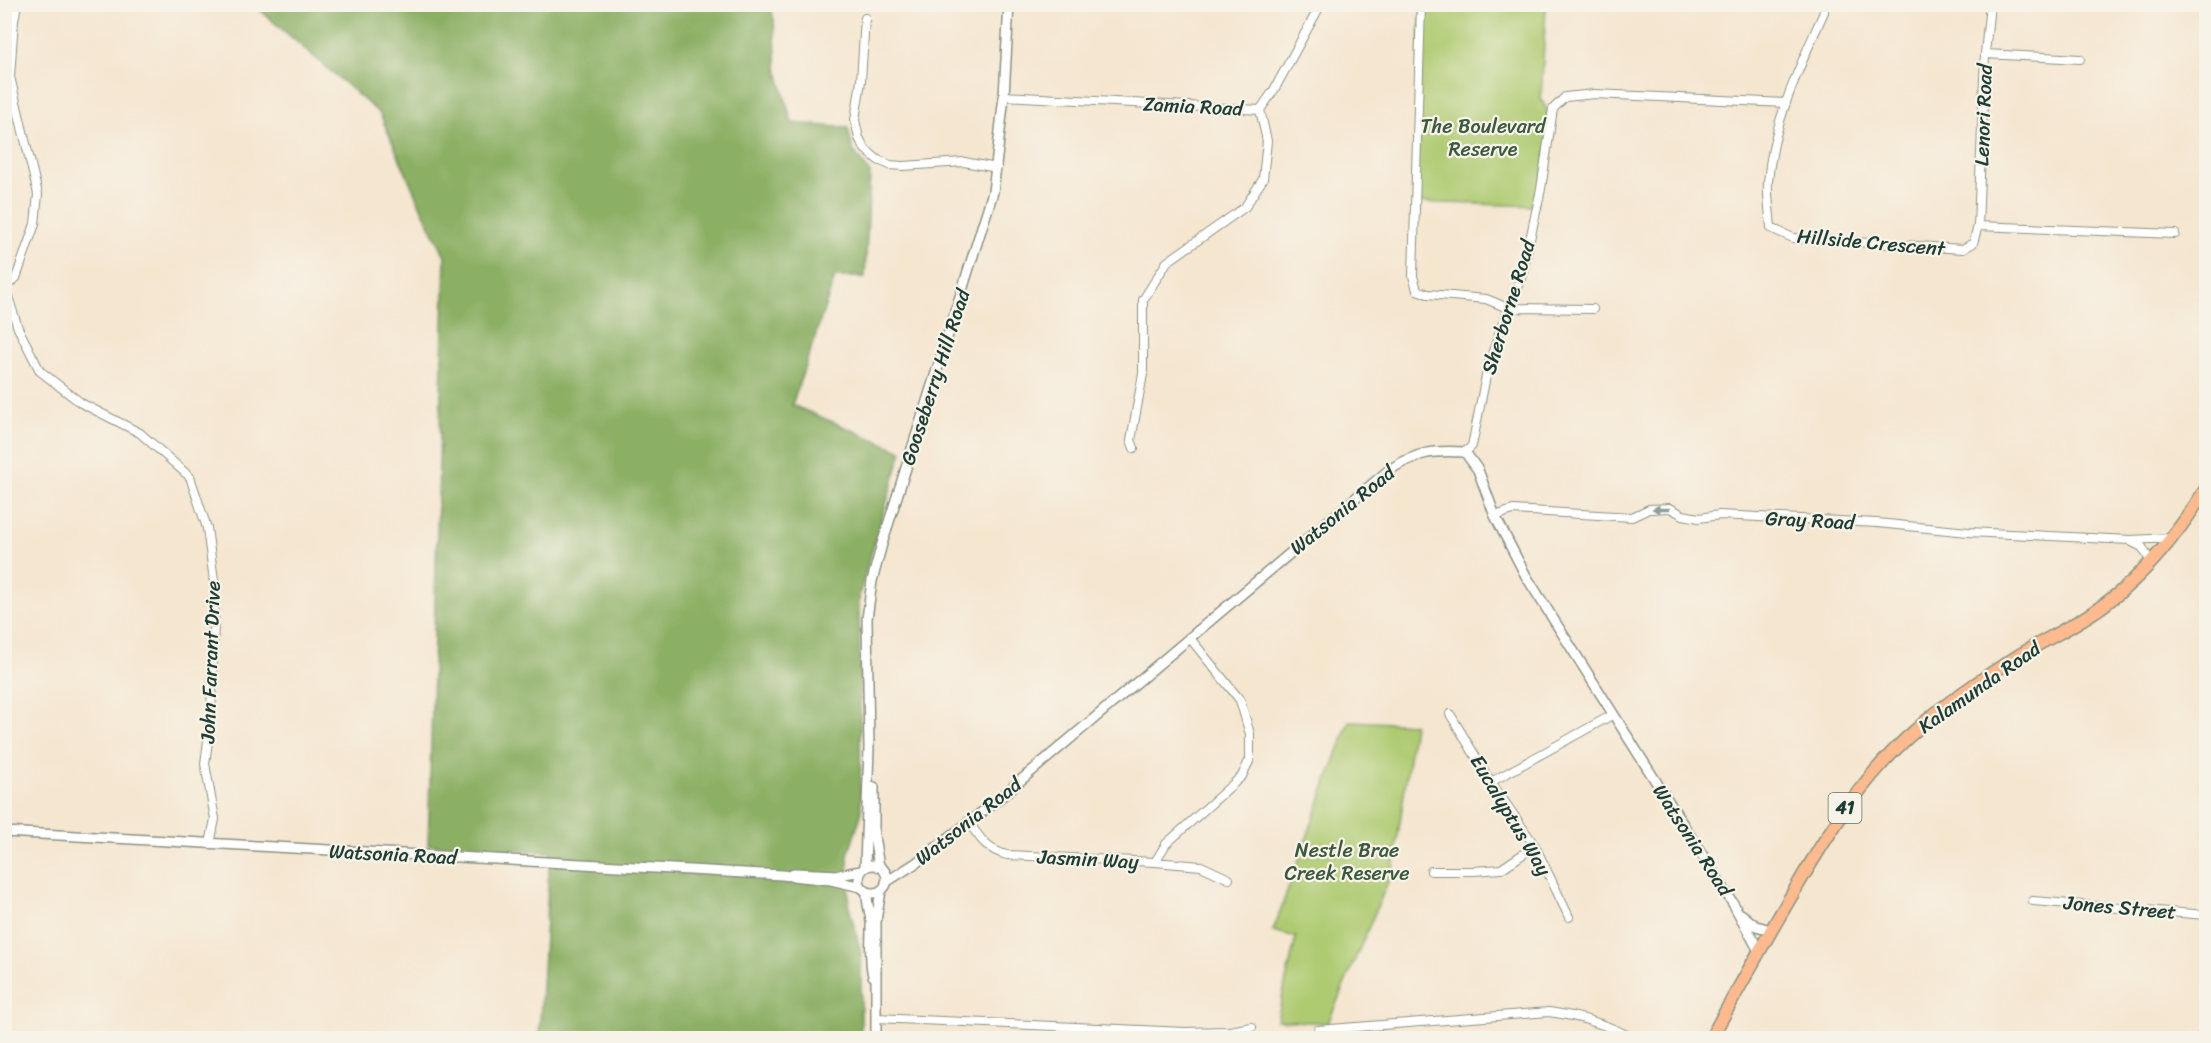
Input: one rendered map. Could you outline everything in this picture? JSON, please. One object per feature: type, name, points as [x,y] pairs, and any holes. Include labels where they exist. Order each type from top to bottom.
[{"type":"main road","name":"Kalamunda Road","points":[[1711,1038],[1771,930],[1845,808],[1898,746],[1943,707],[2022,654],[2103,606],[2151,562],[2173,538],[2206,489]]},
{"type":"street","name":"John Farrant Drive","points":[[17,4],[10,77],[38,194],[35,224],[24,256],[16,278],[5,287],[18,328],[40,371],[81,403],[140,433],[190,477],[207,528],[215,588],[211,717],[205,764],[215,819],[210,844]]},
{"type":"street","name":"Gooseberry Hill Road","points":[[863,869],[867,844],[869,748],[867,619],[875,569],[987,212],[997,168],[1009,4]]},
{"type":"street","name":"Zamia Road","points":[[1004,96],[1260,110],[1275,90],[1321,4]]},
{"type":"street","points":[[1421,4],[1413,276],[1418,290],[1428,294],[1486,300],[1508,308],[1593,309]]},
{"type":"street","points":[[1786,103],[1792,83],[1824,12],[1823,4]]},
{"type":"street","name":"Lenori Road","points":[[1978,226],[1985,54],[1990,4]]},
{"type":"street","points":[[865,18],[861,81],[855,120],[859,138],[865,149],[878,160],[890,165],[964,162],[997,168]]},
{"type":"street","points":[[1985,54],[2080,59]]},
{"type":"street","name":"Sherborne Road","points":[[1465,452],[1472,446],[1488,366],[1522,276],[1541,189],[1553,109],[1565,97],[1595,94],[1786,103]]},
{"type":"street","name":"Hillside Crescent","points":[[1786,103],[1778,127],[1768,182],[1771,228],[1793,238],[1963,249],[1973,243],[1978,226]]},
{"type":"street","points":[[1134,448],[1131,440],[1143,374],[1143,300],[1167,262],[1245,207],[1263,179],[1267,141],[1260,110]]},
{"type":"street","points":[[1978,226],[2175,234]]},
{"type":"street","name":"Watsonia Road","points":[[883,886],[995,802],[1389,470],[1408,458],[1436,450],[1465,452],[1478,470],[1494,516],[1526,576],[1734,905],[1759,951]]},
{"type":"street","name":"Gray Road","points":[[1494,516],[1513,510],[1632,517],[1649,509],[1670,508],[1683,515],[1699,518],[1720,515],[1968,532],[2130,540],[2173,538]]},
{"type":"street","points":[[2130,540],[2142,547],[2151,562]]},
{"type":"street","name":"Jasmin Way","points":[[968,821],[993,852],[1007,855],[1155,862],[1166,844],[1242,776],[1250,759],[1250,734],[1239,700],[1189,637]]},
{"type":"street","name":"Eucalyptus Way","points":[[1450,714],[1491,782],[1535,846],[1569,917]]},
{"type":"street","points":[[1491,782],[1612,715]]},
{"type":"street","name":"Gooseberry Hill Road","points":[[869,748],[874,787],[874,847],[880,867]]},
{"type":"street","name":"Watsonia Road","points":[[4,832],[782,875],[831,880],[864,890]]},
{"type":"street","points":[[1431,871],[1501,869],[1535,846]]},
{"type":"street","points":[[1155,862],[1201,866],[1229,879]]},
{"type":"street","points":[[874,981],[877,964],[876,920],[884,872],[880,867],[872,865],[863,869],[859,879],[864,890],[871,927],[869,945],[874,981],[876,1038]]},
{"type":"street","name":"Watsonia Road","points":[[880,867],[907,867]]},
{"type":"street","name":"Watsonia Road","points":[[782,875],[803,872],[839,875],[863,869]]},
{"type":"street","points":[[864,890],[874,893],[883,886]]},
{"type":"street","name":"Jones Street","points":[[2033,901],[2206,915]]},
{"type":"street","name":"Watsonia Road","points":[[1734,905],[1756,926],[1771,930]]},
{"type":"street","points":[[1318,1030],[1549,1012],[1605,1024],[1633,1038]]},
{"type":"street","points":[[876,1018],[1185,1035],[1252,1027]]},
{"type":"green space","points":[[256,5],[770,5],[774,20],[777,68],[792,123],[848,128],[853,150],[870,173],[865,277],[835,277],[792,405],[902,451],[859,595],[861,815],[848,855],[849,907],[861,952],[861,1038],[539,1038],[550,852],[428,845],[445,256],[380,114]]},
{"type":"green space","name":"The Boulevard Reserve","points":[[1421,5],[1546,5],[1541,98],[1552,121],[1537,206],[1415,202]]},
{"type":"green space","name":"Nestle Brae Creek Reserve","points":[[1349,721],[1414,724],[1393,870],[1328,1023],[1277,1020],[1296,937],[1273,931]]}]
